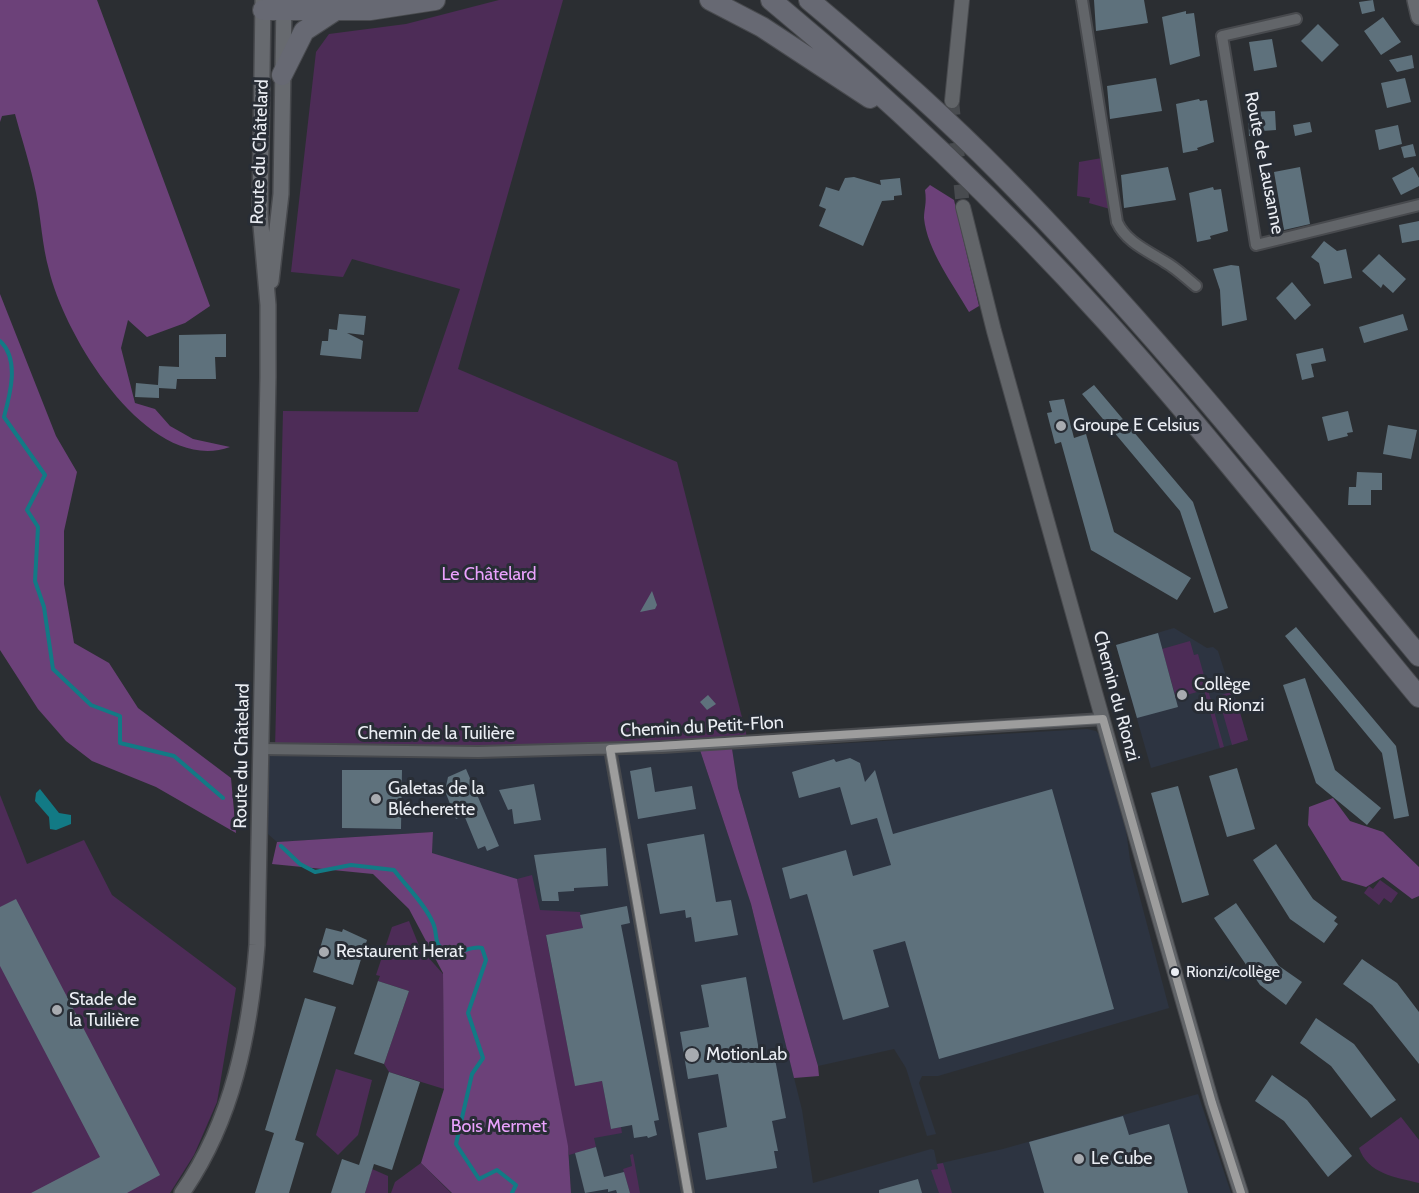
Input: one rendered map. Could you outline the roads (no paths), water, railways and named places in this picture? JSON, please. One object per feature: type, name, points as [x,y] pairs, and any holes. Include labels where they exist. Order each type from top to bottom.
[{"type":"highway","points":[[263,5],[335,11],[392,9],[435,0]]},
{"type":"highway","points":[[710,0],[794,47],[929,138]]},
{"type":"highway","points":[[771,0],[929,138],[1033,242],[1138,357],[1419,696]]},
{"type":"highway","points":[[809,0],[946,120],[1076,252],[1212,406],[1419,656]]},
{"type":"highway","points":[[282,75],[304,31],[335,11]]},
{"type":"main road","points":[[1415,0],[1419,17]]},
{"type":"main road","name":"Route du Châtelard","points":[[182,1193],[206,1153],[221,1120],[244,1047],[257,945],[268,305],[260,214],[263,5]]},
{"type":"main road","name":"Route du Châtelard","points":[[268,305],[281,194],[284,5]]},
{"type":"street","points":[[952,101],[962,0]]},
{"type":"street","points":[[1082,0],[1117,222],[1125,234],[1146,252],[1166,262],[1196,286]]},
{"type":"street","name":"Route de Lausanne","points":[[1296,19],[1222,36],[1256,245],[1419,205]]},
{"type":"street","name":"Chemin du Rionzi","points":[[963,207],[991,320],[1212,1103],[1241,1193]]},
{"type":"street","name":"Chemin du Petit-Flon","points":[[688,1193],[610,749],[1104,719]]},
{"type":"street","name":"Chemin de la Tuilière","points":[[262,749],[478,752],[610,749]]},
{"type":"water","points":[[40,789],[59,813],[71,815],[71,824],[56,830],[50,829],[49,817],[35,801],[36,793]]},
{"type":"waterway","points":[[0,341],[10,357],[12,367],[11,388],[4,417],[45,475],[27,510],[38,527],[35,581],[44,607],[53,669],[91,705],[120,716],[120,743],[174,756],[223,798]]},
{"type":"waterway","points":[[281,846],[300,864],[315,872],[351,865],[394,870],[430,916],[437,942],[441,948],[454,953],[482,948],[486,960],[468,1013],[483,1058],[472,1074],[456,1144],[479,1179],[497,1170],[516,1185],[512,1193]]},
{"type":"tunnel","points":[[952,101],[963,207]]},
{"type":"place","name":"Groupe E Celsius","points":[[1061,426]]},
{"type":"place","name":"Collège du Rionzi","points":[[1182,695]]},
{"type":"place","name":"Galetas de la Blécherette","points":[[376,799]]},
{"type":"place","name":"Restaurent Herat","points":[[324,952]]},
{"type":"place","name":"Rionzi/collège","points":[[1175,972]]},
{"type":"place","name":"Stade de la Tuilière","points":[[57,1010]]},
{"type":"place","name":"MotionLab","points":[[692,1055]]},
{"type":"place","name":"Le Cube","points":[[1079,1159]]},
{"type":"park label","name":"Le Châtelard","points":[[489,575]]},
{"type":"park label","name":"Bois Mermet","points":[[499,1127]]}]
